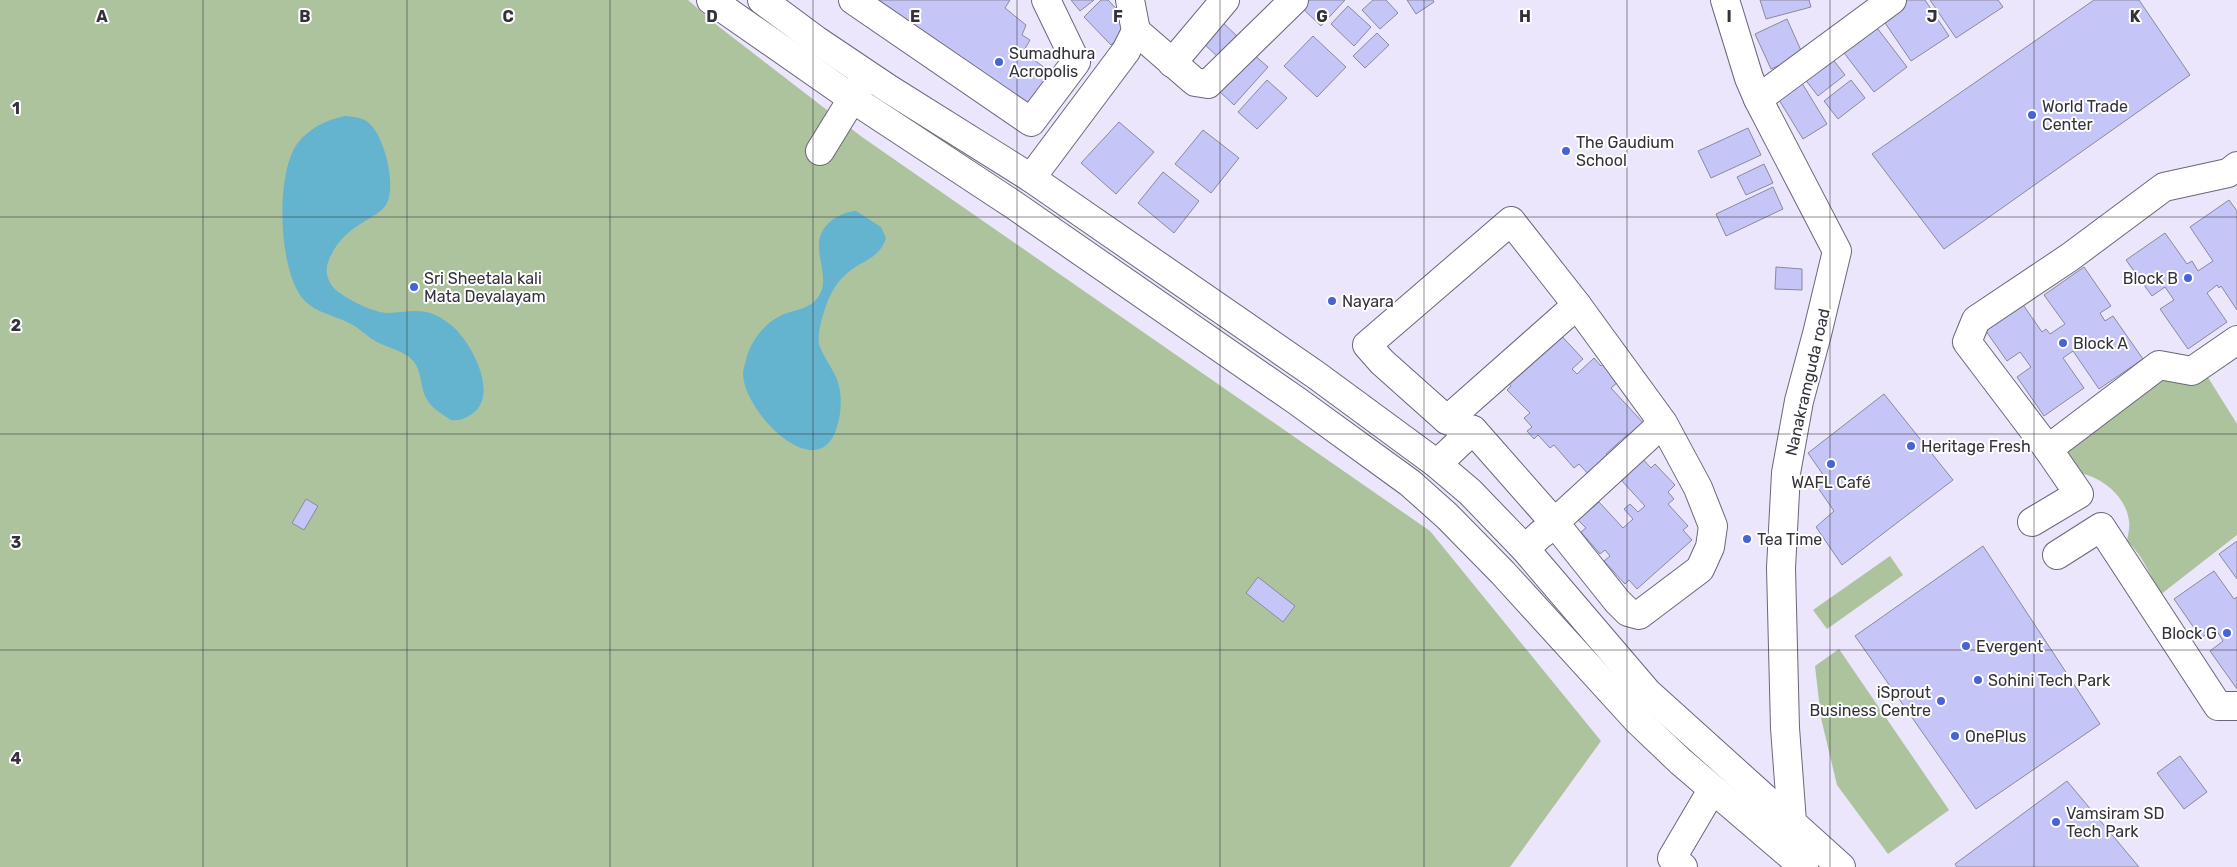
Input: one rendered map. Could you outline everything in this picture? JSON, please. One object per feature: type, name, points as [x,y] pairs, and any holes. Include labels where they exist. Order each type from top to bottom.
[{"type":"street","points":[[711,0],[853,99],[1014,205],[1297,401],[1410,483],[1447,516],[1503,574],[1637,720],[1712,790],[1804,867]]},
{"type":"street","points":[[762,0],[867,74],[1031,178],[1308,369],[1437,464],[1470,492],[1525,549],[1648,693],[1841,867]]},
{"type":"street","points":[[853,0],[1032,122],[1076,62],[1046,0]]},
{"type":"street","points":[[1130,0],[1136,31],[1195,82],[1208,84],[1294,0]]},
{"type":"street","points":[[1172,63],[1224,0]]},
{"type":"street","name":"Nanakramguda road","points":[[1725,0],[1749,78],[1758,99],[1837,251],[1818,334],[1799,402],[1786,473],[1781,568],[1785,728],[1792,822]]},
{"type":"street","points":[[1758,99],[1892,0]]},
{"type":"street","points":[[1031,178],[1111,73],[1136,31]]},
{"type":"street","points":[[820,151],[867,74]]},
{"type":"street","points":[[2237,166],[2228,173],[2164,187],[2070,257],[1976,320],[1967,342],[2048,449],[2218,706],[2237,706]]},
{"type":"street","points":[[1512,221],[1577,305],[1663,424],[1698,488],[1713,526],[1710,547],[1700,569],[1638,615],[1628,612],[1617,601],[1554,522],[1473,430],[1447,420],[1382,362],[1367,345],[1512,221]]},
{"type":"street","points":[[1447,420],[1577,305]]},
{"type":"street","points":[[2048,449],[2159,365],[2192,371],[2237,340]]},
{"type":"street","points":[[1525,549],[1663,424]]},
{"type":"street","points":[[1437,464],[1473,430]]},
{"type":"street","points":[[2032,522],[2079,494]]},
{"type":"street","points":[[2057,555],[2101,527]]},
{"type":"street","points":[[1683,867],[1672,858],[1712,790]]},
{"type":"street","points":[[1774,843],[1792,822]]},
{"type":"green space","points":[[0,0],[688,0],[718,26],[862,137],[1430,531],[1601,741],[1510,867],[0,867]]},
{"type":"green space","points":[[2161,371],[2204,371],[2237,424],[2237,535],[2160,595],[2150,573],[2127,541],[2129,523],[2127,512],[2118,496],[2104,483],[2079,473],[2062,446]]},
{"type":"green space","points":[[1890,556],[1903,575],[1827,629],[1813,610]]},
{"type":"green space","points":[[1839,649],[1949,810],[1888,854],[1837,785],[1821,718],[1815,666]]},
{"type":"water","points":[[345,116],[358,118],[369,123],[380,139],[388,162],[390,175],[389,197],[386,205],[377,214],[348,233],[338,243],[327,265],[328,278],[337,291],[350,300],[366,307],[387,313],[427,312],[442,319],[459,333],[474,355],[483,382],[483,394],[480,405],[472,414],[465,418],[451,420],[431,405],[424,393],[416,365],[408,356],[377,342],[353,325],[310,305],[296,288],[289,269],[283,224],[285,178],[290,159],[297,144],[312,129],[325,122]]},
{"type":"water","points":[[856,211],[881,227],[886,238],[876,254],[851,270],[839,281],[825,307],[819,344],[838,381],[840,395],[839,416],[836,430],[827,445],[814,450],[798,447],[783,437],[755,407],[747,390],[743,370],[752,344],[764,328],[774,319],[808,306],[817,298],[823,286],[820,236],[827,225],[837,217]]},
{"type":"building","name":"Sumadhura Acropolis","points":[[868,0],[1010,0],[1005,8],[1026,25],[1022,35],[1030,40],[1023,52],[1052,73],[1027,105]]},
{"type":"building","points":[[1071,0],[1094,0],[1080,11]]},
{"type":"building","points":[[1101,0],[1108,0],[1132,25],[1111,45],[1084,17]]},
{"type":"building","points":[[1304,0],[1345,0],[1321,26],[1299,5]]},
{"type":"building","points":[[1373,0],[1386,0],[1398,13],[1380,29],[1362,10]]},
{"type":"building","points":[[1407,0],[1433,0],[1434,2],[1416,14]]},
{"type":"building","points":[[1760,0],[1809,0],[1811,7],[1766,19]]},
{"type":"building","points":[[1906,0],[1925,0],[1949,36],[1911,61],[1881,17]]},
{"type":"building","points":[[1930,0],[1998,0],[2003,7],[1956,38]]},
{"type":"building","name":"World Trade Center","points":[[2094,0],[2139,0],[2190,75],[1944,249],[1872,154]]},
{"type":"building","points":[[1348,6],[1371,27],[1354,46],[1331,24]]},
{"type":"building","points":[[1217,17],[1241,40],[1221,60],[1197,37]]},
{"type":"building","points":[[1787,19],[1803,55],[1771,69],[1755,34]]},
{"type":"building","points":[[1871,20],[1907,67],[1874,92],[1838,45]]},
{"type":"building","points":[[1377,33],[1389,45],[1365,68],[1353,56]]},
{"type":"building","points":[[1313,36],[1346,67],[1317,97],[1284,66]]},
{"type":"building","points":[[1252,53],[1268,67],[1234,105],[1218,90]]},
{"type":"building","points":[[1831,57],[1845,75],[1818,96],[1804,78]]},
{"type":"building","points":[[1267,80],[1287,98],[1257,129],[1238,112]]},
{"type":"building","points":[[1800,80],[1827,124],[1803,139],[1776,95]]},
{"type":"building","points":[[1851,80],[1865,98],[1838,119],[1824,101]]},
{"type":"building","points":[[1119,122],[1154,152],[1116,194],[1081,163]]},
{"type":"building","points":[[1748,128],[1761,155],[1711,178],[1698,151]]},
{"type":"building","points":[[1203,130],[1239,158],[1211,193],[1175,164]]},
{"type":"building","points":[[1764,164],[1773,183],[1746,195],[1737,177]]},
{"type":"building","points":[[1163,172],[1199,201],[1174,233],[1138,203]]},
{"type":"building","points":[[1773,187],[1783,209],[1726,236],[1716,214]]},
{"type":"building","name":"Block B","points":[[2229,200],[2237,211],[2237,310],[2221,286],[2219,288],[2217,285],[2207,293],[2227,322],[2188,349],[2160,309],[2174,300],[2165,287],[2152,296],[2126,260],[2165,233],[2187,264],[2192,261],[2198,271],[2213,261],[2190,227]]},
{"type":"building","points":[[1776,267],[1802,269],[1802,290],[1775,289]]},
{"type":"building","name":"Block A","points":[[2084,267],[2111,306],[2100,313],[2105,321],[2113,316],[2143,359],[2099,389],[2073,351],[2063,358],[2084,388],[2044,416],[2017,377],[2031,367],[2020,352],[2007,361],[1981,324],[2019,299],[2042,332],[2046,329],[2050,334],[2065,324],[2044,295]]},
{"type":"building","points":[[1557,331],[1583,359],[1572,369],[1577,374],[1594,358],[1601,366],[1605,362],[1614,371],[1610,374],[1618,382],[1611,388],[1647,427],[1632,440],[1627,435],[1606,454],[1611,458],[1591,477],[1579,464],[1574,468],[1554,445],[1550,448],[1538,435],[1534,439],[1527,431],[1532,427],[1524,418],[1530,413],[1507,390],[1511,386],[1504,378]]},
{"type":"building","points":[[1884,394],[1953,480],[1842,565],[1816,527],[1834,511],[1816,485],[1824,476],[1808,453]]},
{"type":"building","points":[[1640,456],[1651,468],[1655,464],[1675,485],[1668,492],[1674,499],[1668,504],[1688,526],[1683,530],[1692,540],[1637,589],[1629,580],[1625,584],[1604,561],[1610,556],[1605,550],[1600,554],[1581,532],[1586,528],[1578,520],[1599,502],[1623,528],[1633,519],[1624,509],[1630,504],[1638,512],[1645,506],[1622,481]]},
{"type":"building","points":[[306,499],[318,506],[304,530],[292,523]]},
{"type":"building","name":"Block G","points":[[2237,541],[2237,579],[2219,554]]},
{"type":"building","name":"Sohini Tech Park","points":[[1983,546],[2100,724],[1976,809],[1855,636]]},
{"type":"building","name":"Block G","points":[[2214,571],[2234,599],[2237,597],[2237,689],[2210,651],[2223,641],[2215,628],[2201,638],[2174,599]]},
{"type":"building","points":[[1258,577],[1295,606],[1283,622],[1246,593]]},
{"type":"building","points":[[2180,756],[2207,792],[2184,809],[2157,773]]},
{"type":"building","name":"Vamsiram SD Tech Park","points":[[2067,781],[2139,867],[1957,867],[1955,864]]},
{"type":"place","name":"Sumadhura Acropolis","points":[[999,62]]},
{"type":"place","name":"World Trade Center","points":[[2032,115]]},
{"type":"place","name":"The Gaudium School","points":[[1566,151]]},
{"type":"place","name":"Block B","points":[[2188,278]]},
{"type":"place","name":"Sri Sheetala kali Mata Devalayam","points":[[414,287]]},
{"type":"place","name":"Nayara","points":[[1332,301]]},
{"type":"place","name":"Block A","points":[[2063,343]]},
{"type":"place","name":"Heritage Fresh","points":[[1911,446]]},
{"type":"place","name":"WAFL Café","points":[[1831,464]]},
{"type":"place","name":"Tea Time","points":[[1747,539]]},
{"type":"place","name":"Block G","points":[[2227,633]]},
{"type":"place","name":"Evergent","points":[[1966,646]]},
{"type":"place","name":"Sohini Tech Park","points":[[1978,680]]},
{"type":"place","name":"iSprout Business Centre","points":[[1941,701]]},
{"type":"place","name":"OnePlus","points":[[1955,736]]},
{"type":"place","name":"Vamsiram SD Tech Park","points":[[2056,822]]}]
